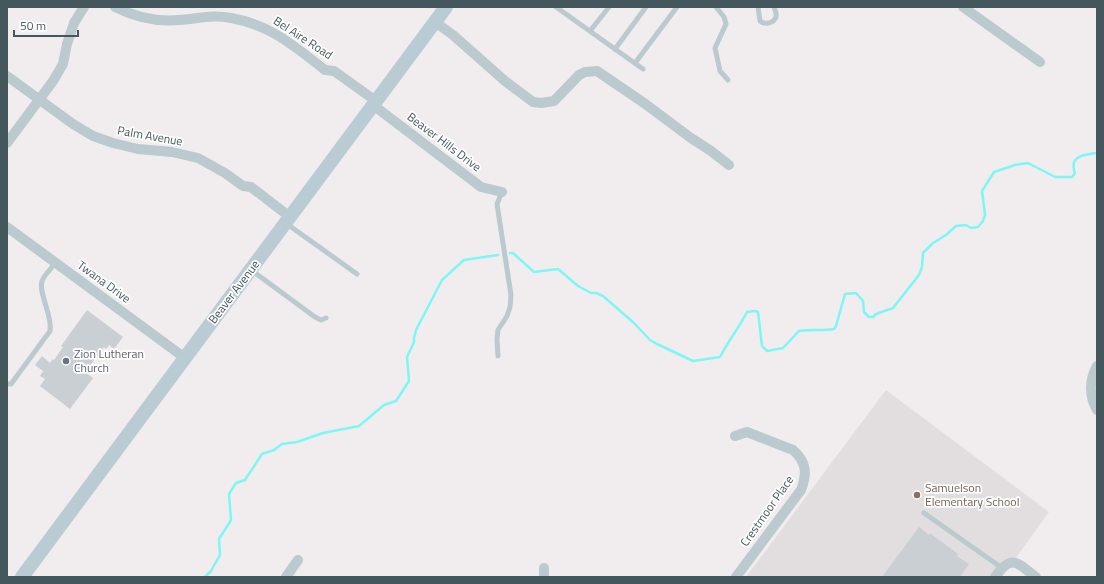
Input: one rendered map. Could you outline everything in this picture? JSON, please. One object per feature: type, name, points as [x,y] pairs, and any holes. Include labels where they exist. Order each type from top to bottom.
[{"type":"main road","name":"Beaver Avenue","points":[[22,577],[446,7]]},
{"type":"street","points":[[7,143],[53,81],[63,64],[67,44],[74,23],[84,7]]},
{"type":"street","name":"Bel Aire Road","points":[[115,7],[128,13],[151,20],[179,20],[205,16],[230,17],[259,25],[279,35],[325,70],[334,71],[375,103]]},
{"type":"street","points":[[963,7],[1040,62]]},
{"type":"street","points":[[435,22],[505,81],[533,102],[541,103],[554,101],[579,75],[585,72],[597,71],[644,103],[690,138],[712,151],[729,165]]},
{"type":"street","name":"Palm Avenue","points":[[7,76],[38,100],[93,136],[113,143],[132,147],[172,152],[198,158],[225,173],[243,186],[251,187],[288,220]]},
{"type":"street","name":"Beaver Hills Drive","points":[[375,103],[481,187],[502,192]]},
{"type":"street","name":"Twana Drive","points":[[7,227],[185,358]]},
{"type":"street","points":[[1097,366],[1091,380],[1091,390],[1093,403],[1097,410]]},
{"type":"street","name":"Crestmoor Place","points":[[735,436],[747,432],[793,450],[804,464],[805,473],[805,479],[801,490],[736,577]]},
{"type":"street","points":[[286,577],[298,560]]},
{"type":"street","points":[[995,577],[1008,563],[1013,562],[1036,577]]},
{"type":"lane","points":[[556,7],[643,69]]},
{"type":"lane","points":[[590,31],[609,7]]},
{"type":"lane","points":[[615,49],[646,7]]},
{"type":"lane","points":[[635,63],[677,7]]},
{"type":"lane","points":[[716,7],[724,17],[726,24],[715,48],[720,71],[728,80]]},
{"type":"lane","points":[[758,7],[760,21],[764,24],[768,24],[773,21],[777,14],[774,7]]},
{"type":"lane","points":[[498,356],[498,330],[507,316],[510,307],[510,295],[498,204],[502,192]]},
{"type":"lane","points":[[288,220],[357,274]]},
{"type":"lane","points":[[7,384],[11,384],[50,331],[51,323],[42,288],[42,281],[55,263]]},
{"type":"lane","points":[[250,270],[315,317],[321,320],[326,318]]},
{"type":"lane","points":[[924,513],[1002,568]]},
{"type":"shaded area","name":"Samuelson Elementary School","points":[[886,390],[1049,512],[1002,577],[746,577]]},
{"type":"building","name":"Zion Lutheran Church","points":[[87,310],[123,337],[114,349],[109,345],[106,349],[104,347],[85,372],[93,378],[70,409],[40,386],[45,379],[40,376],[43,371],[35,365],[42,356],[50,363],[53,359],[54,360],[63,347],[61,346]]},
{"type":"building","name":"Samuelson Elementary School","points":[[919,527],[929,535],[930,533],[958,554],[957,556],[969,564],[960,577],[882,577]]},
{"type":"waterway","points":[[510,253],[513,253],[534,272],[558,269],[578,286],[591,293],[596,293],[603,296],[634,323],[650,340],[693,361],[720,357],[747,312],[758,312],[762,346],[767,351],[783,348],[799,331],[834,329],[845,294],[856,293],[863,301],[864,312],[869,317],[873,317],[876,314],[893,308],[919,275],[922,267],[923,253],[933,243],[946,235],[956,226],[966,225],[971,228],[978,227],[983,221],[985,215],[982,191],[994,172],[1015,165],[1028,163],[1055,177],[1072,177],[1075,173],[1074,164],[1077,158],[1083,155],[1097,153]]},
{"type":"waterway","points":[[205,577],[211,571],[220,555],[219,539],[231,520],[229,494],[236,483],[245,480],[262,454],[274,450],[282,444],[297,442],[323,433],[359,426],[384,405],[396,401],[409,381],[407,357],[414,342],[416,330],[442,280],[464,260],[498,255]]},
{"type":"place","name":"Zion Lutheran Church","points":[[66,361]]},
{"type":"place","name":"Samuelson Elementary School","points":[[917,495]]}]
